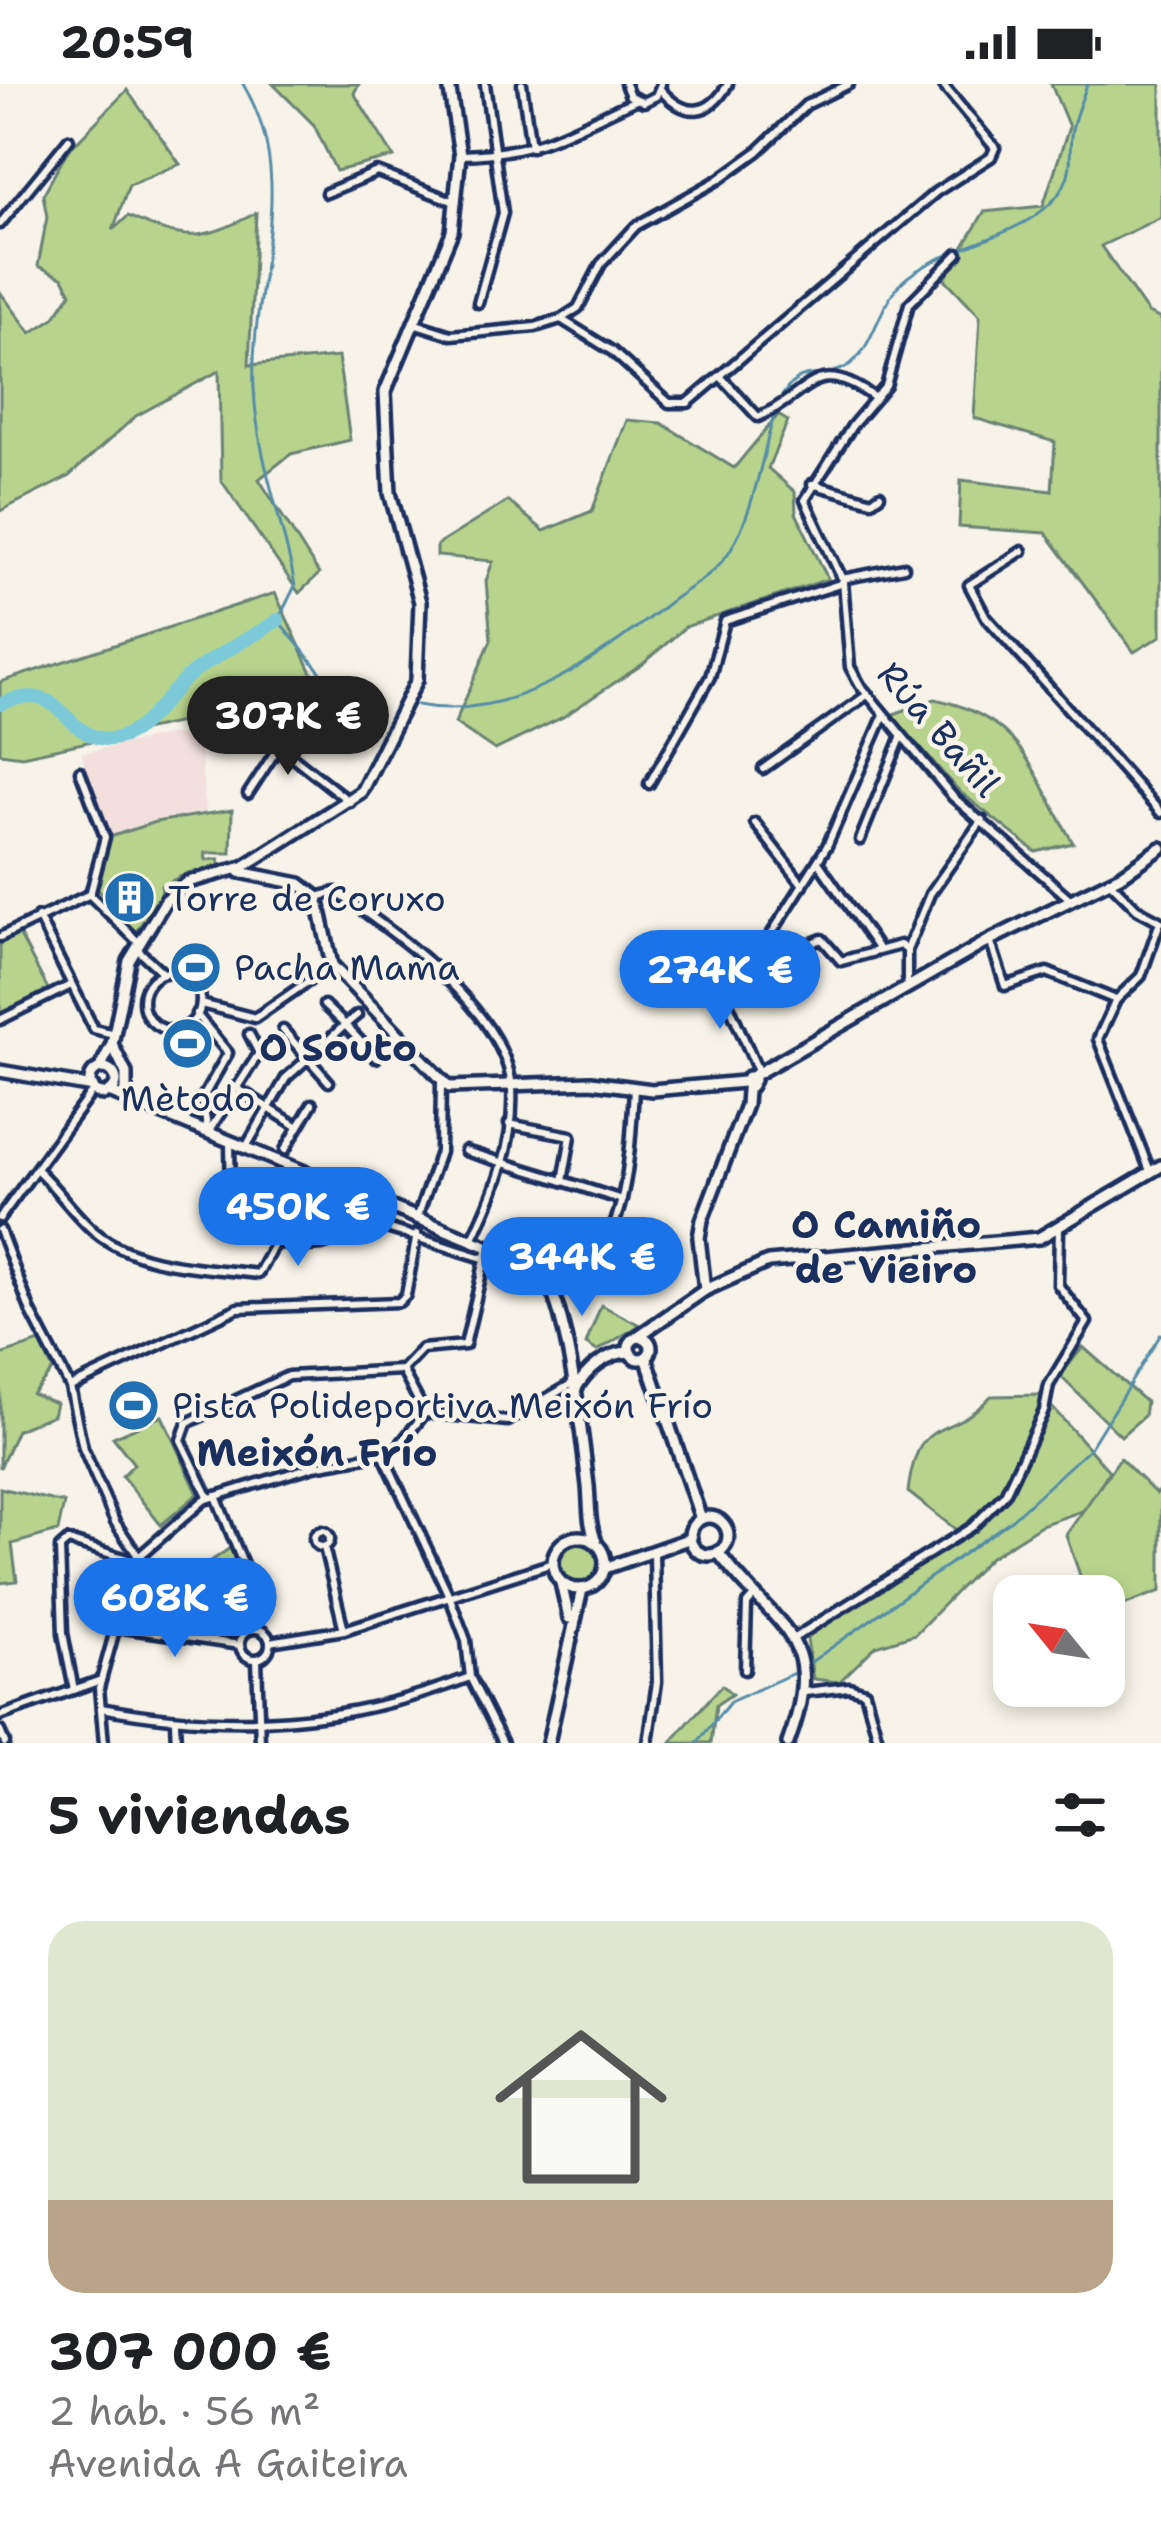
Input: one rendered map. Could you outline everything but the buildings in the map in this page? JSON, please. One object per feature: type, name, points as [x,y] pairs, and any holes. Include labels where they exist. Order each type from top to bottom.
[{"type":"street","points":[[0,1218],[85,1099],[113,1042],[136,945],[181,886],[236,871],[350,802],[376,772],[412,692],[420,658],[420,602],[390,494],[385,406],[388,377],[448,249],[458,203],[460,155],[449,84]]},
{"type":"street","points":[[478,303],[503,213],[485,84]]},
{"type":"street","points":[[522,84],[531,147]]},
{"type":"street","points":[[460,155],[497,155],[531,147],[588,128],[659,90],[702,112],[718,102],[728,84]]},
{"type":"street","points":[[413,323],[451,335],[535,327],[561,319],[578,308],[601,264],[636,226],[718,180],[806,105],[849,84]]},
{"type":"street","points":[[561,319],[612,351],[669,403],[688,403],[936,191],[991,157],[995,148],[942,84]]},
{"type":"street","points":[[622,106],[626,88]]},
{"type":"street","points":[[626,88],[635,100]]},
{"type":"street","points":[[0,224],[69,139]]},
{"type":"street","points":[[326,193],[377,172],[458,203]]},
{"type":"street","points":[[880,495],[872,501],[812,484],[896,363],[909,304],[958,254]]},
{"type":"street","points":[[720,376],[758,417],[811,379],[846,381],[875,398]]},
{"type":"street","name":"Rúa Bañil","points":[[812,484],[807,512],[843,581],[850,668],[953,797],[1071,900]]},
{"type":"street","points":[[1022,551],[969,585],[1010,646],[1161,813]]},
{"type":"street","points":[[649,784],[716,666],[725,621],[843,581],[904,567]]},
{"type":"street","points":[[763,769],[867,695]]},
{"type":"street","points":[[760,952],[818,862],[884,716]]},
{"type":"street","points":[[860,841],[902,737]]},
{"type":"street","points":[[231,738],[279,746],[350,802]]},
{"type":"street","points":[[248,794],[254,793],[279,746]]},
{"type":"street","points":[[80,771],[105,837],[90,895]]},
{"type":"street","points":[[908,987],[903,975],[907,950],[930,894],[982,820]]},
{"type":"street","points":[[755,824],[803,885]]},
{"type":"street","points":[[236,871],[300,884],[316,897],[332,965],[441,1082],[459,1090],[576,1082],[634,1089],[751,1080],[990,940],[1110,882],[1161,848]]},
{"type":"street","points":[[818,862],[877,947]]},
{"type":"street","points":[[1110,882],[1160,922],[1142,976],[1116,1000],[1099,1039],[1150,1172]]},
{"type":"street","points":[[316,897],[336,892],[391,929],[484,1021],[512,1088],[505,1164],[472,1240]]},
{"type":"street","points":[[0,937],[90,895]]},
{"type":"street","points":[[90,895],[164,974],[191,978],[201,1004],[180,1028],[166,1030],[147,1019],[143,1000],[164,974]]},
{"type":"street","points":[[38,917],[94,1029],[113,1042],[126,1073],[126,1092]]},
{"type":"street","points":[[807,945],[822,939],[841,961],[889,944],[907,950]]},
{"type":"street","points":[[990,940],[1005,986],[1047,972],[1116,1000]]},
{"type":"street","points":[[201,1004],[255,1018],[332,965]]},
{"type":"street","points":[[705,1290],[702,1220],[751,1080],[716,975]]},
{"type":"street","points":[[0,1020],[71,985]]},
{"type":"street","points":[[324,1005],[376,1058]]},
{"type":"street","points":[[196,1014],[228,1053],[202,1099],[208,1132]]},
{"type":"street","points":[[246,1148],[266,1107],[308,1058],[357,1015]]},
{"type":"street","points":[[283,1030],[329,1082]]},
{"type":"street","points":[[208,1132],[261,1049],[249,1034]]},
{"type":"street","points":[[109,1092],[114,1076],[113,1042]]},
{"type":"street","points":[[0,1071],[76,1082],[114,1076]]},
{"type":"street","points":[[114,1076],[135,1102]]},
{"type":"street","points":[[94,1080],[109,1092],[528,1265],[552,1289],[588,1486],[588,1523],[605,1568]]},
{"type":"street","points":[[76,1082],[85,1099]]},
{"type":"street","points":[[417,1218],[440,1152],[441,1082]]},
{"type":"street","points":[[235,1087],[297,1126]]},
{"type":"street","points":[[552,1289],[589,1275],[623,1201],[634,1089]]},
{"type":"street","points":[[284,1150],[313,1104]]},
{"type":"street","points":[[509,1124],[571,1136],[562,1181]]},
{"type":"street","points":[[230,1142],[228,1179],[236,1216],[275,1243],[306,1248],[377,1226],[417,1234],[483,1258]]},
{"type":"street","points":[[465,1151],[623,1201]]},
{"type":"street","points":[[425,1413],[508,1421],[572,1389],[589,1371],[637,1342],[705,1290],[786,1257],[1039,1238],[1161,1166]]},
{"type":"street","points":[[37,1170],[90,1228],[124,1250],[196,1268],[258,1274],[275,1243]]},
{"type":"street","points":[[794,1638],[971,1527],[1005,1494],[1044,1412],[1049,1385],[1088,1322],[1058,1285],[1059,1227]]},
{"type":"street","points":[[0,1230],[31,1312],[70,1387],[83,1448],[136,1559]]},
{"type":"street","points":[[70,1387],[238,1308],[399,1302],[406,1295],[417,1234]]},
{"type":"street","points":[[271,1642],[256,1629],[247,1574],[181,1440],[187,1423],[288,1376],[402,1370],[422,1349],[465,1345],[488,1246]]},
{"type":"street","points":[[568,1364],[580,1368],[637,1342]]},
{"type":"street","points":[[637,1342],[701,1519],[690,1544]]},
{"type":"street","points":[[637,1342],[646,1357]]},
{"type":"street","points":[[402,1370],[425,1413]]},
{"type":"street","points":[[104,1743],[101,1680],[136,1559],[213,1497],[314,1466],[383,1454],[398,1447],[425,1413]]},
{"type":"street","points":[[383,1454],[450,1598],[466,1640],[470,1677],[503,1743]]},
{"type":"street","points":[[569,1629],[569,1601],[553,1563],[558,1547],[576,1537],[588,1486]]},
{"type":"street","points":[[560,1581],[582,1589],[597,1582],[605,1568],[619,1560],[690,1544],[706,1554],[718,1552],[726,1544],[726,1527],[712,1517],[701,1519]]},
{"type":"street","points":[[576,1537],[619,1560]]},
{"type":"street","points":[[74,1690],[62,1617],[60,1549],[68,1541],[136,1559]]},
{"type":"street","points":[[324,1547],[344,1630]]},
{"type":"street","points":[[718,1552],[794,1638],[805,1692],[788,1743]]},
{"type":"street","points":[[648,1743],[657,1682],[654,1554]]},
{"type":"street","points":[[271,1642],[344,1630],[553,1563]]},
{"type":"street","points":[[548,1743],[569,1629],[582,1589]]},
{"type":"street","points":[[745,1670],[747,1604],[754,1596]]},
{"type":"street","points":[[116,1628],[240,1645]]},
{"type":"street","points":[[256,1629],[244,1633],[240,1645],[244,1654],[257,1660]]},
{"type":"street","points":[[257,1660],[267,1654],[271,1642]]},
{"type":"street","points":[[257,1660],[260,1743]]},
{"type":"street","points":[[101,1708],[175,1722],[260,1725],[344,1716],[470,1677]]},
{"type":"street","points":[[0,1716],[101,1680]]},
{"type":"street","points":[[805,1692],[849,1687],[865,1692],[879,1743]]},
{"type":"street","points":[[175,1722],[176,1743]]},
{"type":"street","points":[[0,1731],[5,1743]]},
{"type":"shaded area","points":[[172,734],[199,741],[206,813],[107,838],[81,753]]},
{"type":"green space","points":[[273,84],[359,84],[354,93],[394,157],[336,171],[314,125]]},
{"type":"green space","points":[[1051,84],[1161,84],[1161,217],[1101,246],[1148,313],[1161,319],[1161,636],[1134,652],[1046,533],[959,527],[961,480],[1052,491],[1055,442],[974,418],[980,316],[945,279],[984,212],[1043,206],[1069,127]]},
{"type":"green space","points":[[127,90],[180,164],[129,185],[113,230],[128,216],[165,231],[206,234],[256,213],[249,365],[338,357],[350,440],[291,454],[259,479],[319,574],[299,593],[221,480],[219,371],[136,416],[68,477],[0,511],[0,292],[31,333],[54,318],[71,293],[63,278],[38,266],[47,217],[43,195],[66,153]]},
{"type":"green space","points":[[778,415],[788,421],[768,468],[795,492],[796,513],[828,579],[685,627],[643,664],[563,717],[495,750],[455,723],[491,640],[486,581],[493,561],[437,556],[437,545],[508,501],[544,531],[592,511],[627,420],[661,423],[734,468]]},
{"type":"green space","points":[[275,593],[313,675],[304,741],[214,715],[22,756],[0,753],[0,682]]},
{"type":"green space","points":[[935,699],[988,719],[1007,734],[1035,771],[1073,843],[1036,852],[960,792],[891,715]]},
{"type":"green space","points":[[232,810],[231,853],[205,853],[206,860],[219,859],[220,867],[188,873],[161,886],[162,893],[135,933],[97,888],[107,838],[155,822]]},
{"type":"green space","points":[[19,934],[49,991],[0,1016],[0,944]]},
{"type":"green space","points":[[601,1305],[640,1325],[597,1351],[586,1344]]},
{"type":"green space","points":[[40,1342],[53,1370],[32,1394],[56,1403],[53,1415],[17,1430],[0,1468],[0,1355]]},
{"type":"green space","points":[[1083,1347],[1146,1402],[1144,1416],[1121,1436],[1060,1376]]},
{"type":"green space","points":[[1041,1395],[1109,1471],[1085,1510],[1041,1525],[989,1558],[915,1634],[876,1646],[839,1682],[813,1679],[805,1626],[959,1532],[908,1492],[913,1466],[927,1438],[975,1411],[991,1396]]},
{"type":"green space","points":[[162,1416],[198,1494],[161,1525],[122,1476],[134,1464],[113,1437]]},
{"type":"green space","points":[[1120,1458],[1156,1494],[1161,1487],[1161,1591],[1125,1605],[1125,1575],[1080,1575],[1066,1535]]},
{"type":"green space","points":[[0,1488],[64,1503],[58,1531],[12,1544],[17,1581],[0,1583]]},
{"type":"green space","points":[[579,1541],[594,1548],[601,1563],[594,1578],[579,1585],[564,1578],[557,1563],[564,1548]]},
{"type":"green space","points":[[233,1546],[247,1604],[185,1594],[188,1577]]},
{"type":"green space","points":[[722,1685],[732,1694],[716,1705],[711,1743],[670,1743]]},
{"type":"waterway","points":[[243,84],[260,121],[269,159],[269,234],[254,389],[260,440],[295,586],[278,620],[322,674],[360,696]]},
{"type":"waterway","points":[[778,403],[801,377],[835,372],[855,360],[894,291],[919,269],[1013,228],[1053,201],[1067,177],[1072,131],[1087,84]]},
{"type":"waterway","points":[[417,705],[486,705],[551,682],[611,646],[708,575],[729,552],[745,519],[775,412]]},
{"type":"waterway","points":[[0,704],[37,698],[90,735],[118,738],[142,725],[191,674],[278,620]]},
{"type":"waterway","points":[[804,1667],[1010,1521],[1090,1448],[1161,1334]]},
{"type":"waterway","points":[[697,1743],[730,1702],[796,1672]]},
{"type":"place","name":"Torre de Coruxo","points":[[129,898]]},
{"type":"place","name":"Pacha Mama","points":[[195,967]]},
{"type":"place","name":"Mètodo","points":[[188,1043]]},
{"type":"place","name":"Pista Polideportiva Meixón Frío","points":[[133,1405]]},
{"type":"district","name":"O Souto","points":[[338,1047]]},
{"type":"district","name":"O Camiño de Vieiro","points":[[886,1246]]},
{"type":"district","name":"Meixón Frío","points":[[317,1452]]}]
